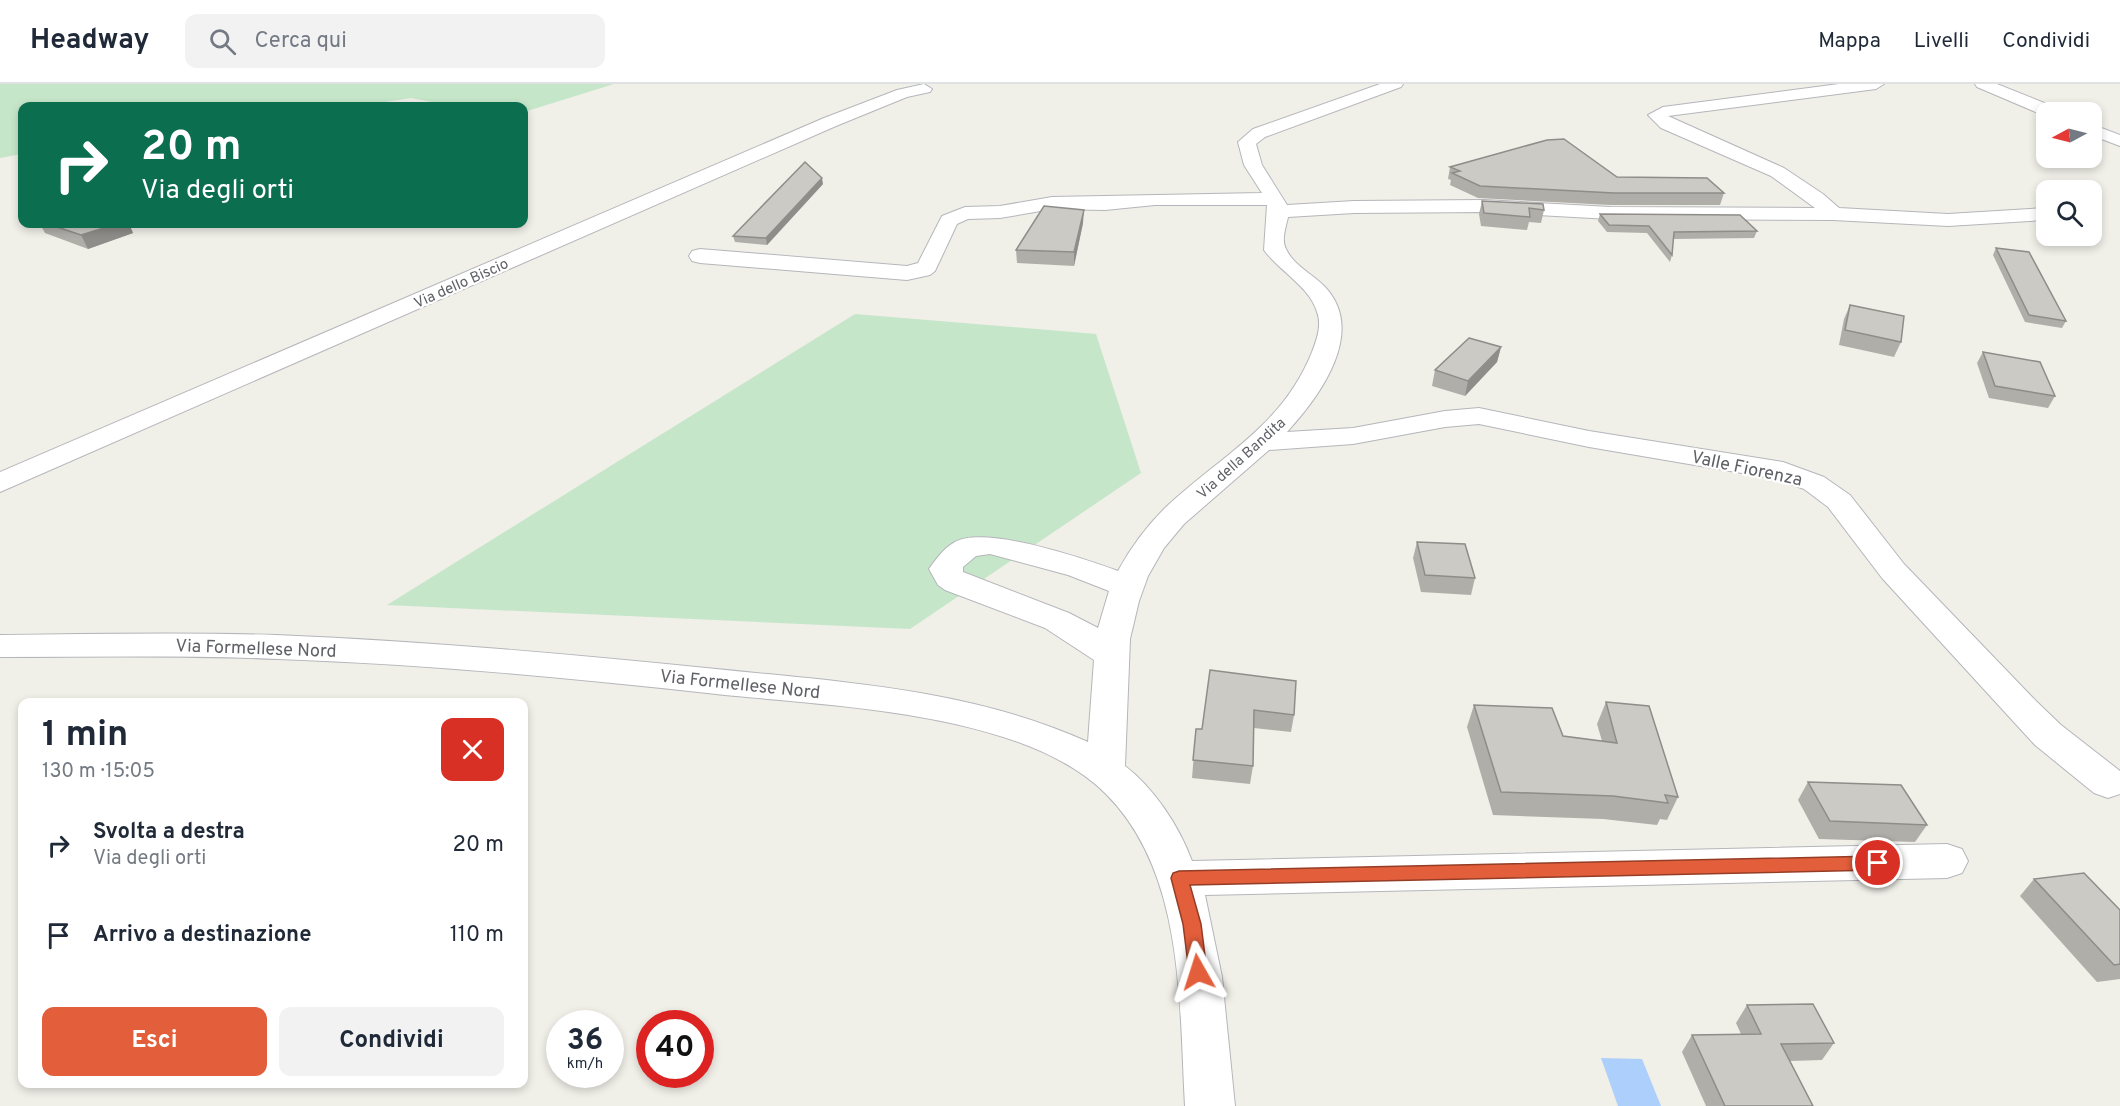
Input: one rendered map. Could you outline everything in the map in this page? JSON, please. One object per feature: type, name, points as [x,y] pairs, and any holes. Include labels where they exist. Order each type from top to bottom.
[{"type":"street","points":[[1277,206],[1248,155],[1247,145],[1251,138],[1395,84]]},
{"type":"street","points":[[1833,214],[1820,200],[1797,183],[1667,124],[1656,115],[1663,112],[1876,84]]},
{"type":"street","points":[[1983,84],[2036,106]]},
{"type":"street","name":"Via dello Biscio","points":[[0,483],[830,122],[903,93],[924,89]]},
{"type":"street","points":[[2102,134],[2120,141]]},
{"type":"street","points":[[700,256],[908,273],[927,266],[948,222],[958,214],[1000,212],[1052,203],[1105,204],[1163,199],[1277,206],[1497,206],[1610,213],[1833,214],[1954,220],[2036,215]]},
{"type":"street","name":"Via della Bandita","points":[[1105,769],[1111,655],[1117,619],[1139,562],[1165,527],[1218,477],[1262,442],[1292,411],[1307,391],[1323,358],[1331,327],[1329,310],[1321,297],[1275,250],[1273,244],[1277,206]]},
{"type":"street","name":"Valle Fiorenza","points":[[1262,442],[1353,436],[1445,419],[1479,416],[1589,439],[1783,471],[1805,478],[1824,488],[1839,501],[1893,571],[2034,722],[2108,783]]},
{"type":"street","points":[[1111,655],[1086,634],[1067,623],[957,583],[949,578],[945,569],[951,560],[968,548],[990,545],[1069,565],[1129,587]]},
{"type":"street","name":"Via Formellese Nord","points":[[0,646],[183,645],[352,651],[602,669],[849,696],[936,709],[1010,726],[1063,744],[1105,769],[1148,815],[1179,878],[1196,949],[1210,1106]]},
{"type":"street","points":[[1179,878],[1947,861]]},
{"type":"green space","points":[[0,84],[614,84],[528,111],[528,102],[432,102],[411,98],[385,102],[18,102],[18,155],[0,158]]},
{"type":"green space","points":[[855,314],[1096,334],[1141,473],[910,629],[387,605]]},
{"type":"water","points":[[1601,1058],[1642,1059],[1661,1106],[1618,1106]]},
{"type":"building","points":[[1564,139],[1617,177],[1707,178],[1724,193],[1614,193],[1480,186],[1452,173],[1460,171],[1450,167],[1547,140]]},
{"type":"building","points":[[805,162],[822,178],[766,238],[733,236]]},
{"type":"building","points":[[1482,201],[1543,204],[1544,210],[1529,208],[1530,217],[1484,213]]},
{"type":"building","points":[[1044,206],[1084,210],[1074,252],[1016,250]]},
{"type":"building","points":[[1600,214],[1740,215],[1757,231],[1674,232],[1672,255],[1649,226],[1609,225]]},
{"type":"building","points":[[60,228],[104,228],[81,235]]},
{"type":"building","points":[[1996,248],[2029,252],[2066,321],[2029,315]]},
{"type":"building","points":[[1850,305],[1904,316],[1901,342],[1845,330]]},
{"type":"building","points":[[1469,338],[1501,347],[1468,381],[1435,370]]},
{"type":"building","points":[[1983,352],[2040,362],[2055,396],[1995,386]]},
{"type":"building","points":[[1417,542],[1465,544],[1475,578],[1425,575]]},
{"type":"building","points":[[1210,670],[1296,681],[1294,715],[1254,710],[1253,766],[1193,760],[1196,729],[1202,729]]},
{"type":"building","points":[[1606,702],[1649,706],[1678,797],[1665,795],[1668,803],[1613,796],[1501,792],[1474,705],[1552,708],[1563,736],[1617,743]]},
{"type":"building","points":[[1808,782],[1901,785],[1927,825],[1830,821]]},
{"type":"building","points":[[2084,873],[2120,910],[2120,964],[2114,965],[2034,879]]},
{"type":"building","points":[[1813,1004],[1834,1043],[1781,1044],[1813,1106],[1725,1106],[1692,1035],[1761,1034],[1747,1005]]},
{"type":"route","points":[[1198,972],[1192,924],[1179,878],[1878,863]]}]
